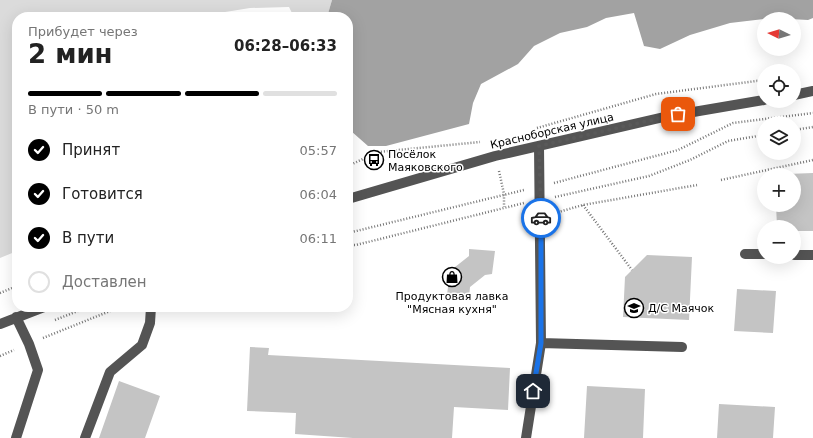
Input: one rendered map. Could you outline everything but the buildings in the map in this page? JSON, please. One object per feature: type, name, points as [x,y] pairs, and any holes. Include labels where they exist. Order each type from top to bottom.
[{"type":"street","points":[[801,94],[813,92]]},
{"type":"street","name":"Красноборская улица","points":[[353,198],[495,156],[664,117],[757,101]]},
{"type":"street","points":[[526,438],[541,343],[541,217],[539,146]]},
{"type":"street","points":[[745,254],[757,254]]},
{"type":"street","points":[[801,255],[813,255]]},
{"type":"street","points":[[0,324],[30,312]]},
{"type":"street","points":[[85,438],[110,372],[142,345],[150,324],[151,312]]},
{"type":"street","points":[[16,317],[29,344],[38,370],[16,438]]},
{"type":"street","points":[[541,343],[682,347]]},
{"type":"path","points":[[536,128],[656,94],[757,81]]},
{"type":"path","points":[[353,232],[540,186],[678,150],[734,123],[813,112]]},
{"type":"path","points":[[801,129],[813,127]]},
{"type":"path","points":[[353,245],[504,207],[649,176],[690,160],[728,140],[757,136]]},
{"type":"path","points":[[353,164],[378,152],[492,141],[504,194],[504,207]]},
{"type":"path","points":[[721,180],[813,160]]},
{"type":"path","points":[[541,217],[583,205],[697,185]]},
{"type":"path","points":[[583,205],[632,270]]},
{"type":"path","points":[[0,294],[12,288]]},
{"type":"path","points":[[0,356],[108,312]]},
{"type":"shaded area","points":[[0,0],[332,0],[328,12],[292,12],[289,7],[250,8],[225,12],[12,12],[12,253],[0,258]]},
{"type":"shaded area","points":[[332,0],[813,0],[813,18],[808,20],[801,20],[801,12],[757,12],[757,20],[730,23],[690,35],[660,49],[644,46],[634,13],[606,18],[587,27],[560,33],[534,46],[518,64],[481,84],[473,103],[469,124],[386,146],[368,146],[353,133],[353,12],[328,12]]},
{"type":"way so far","points":[[541,218],[539,146],[678,114]]},
{"type":"place","name":"Посёлок Маяковского","points":[[374,160]]},
{"type":"place","name":"Продуктовая лавка \"Мясная кухня\"","points":[[452,277]]},
{"type":"place","name":"Д/С Маячок","points":[[634,308]]},
{"type":"route","points":[[533,391],[541,343],[541,218]]}]
